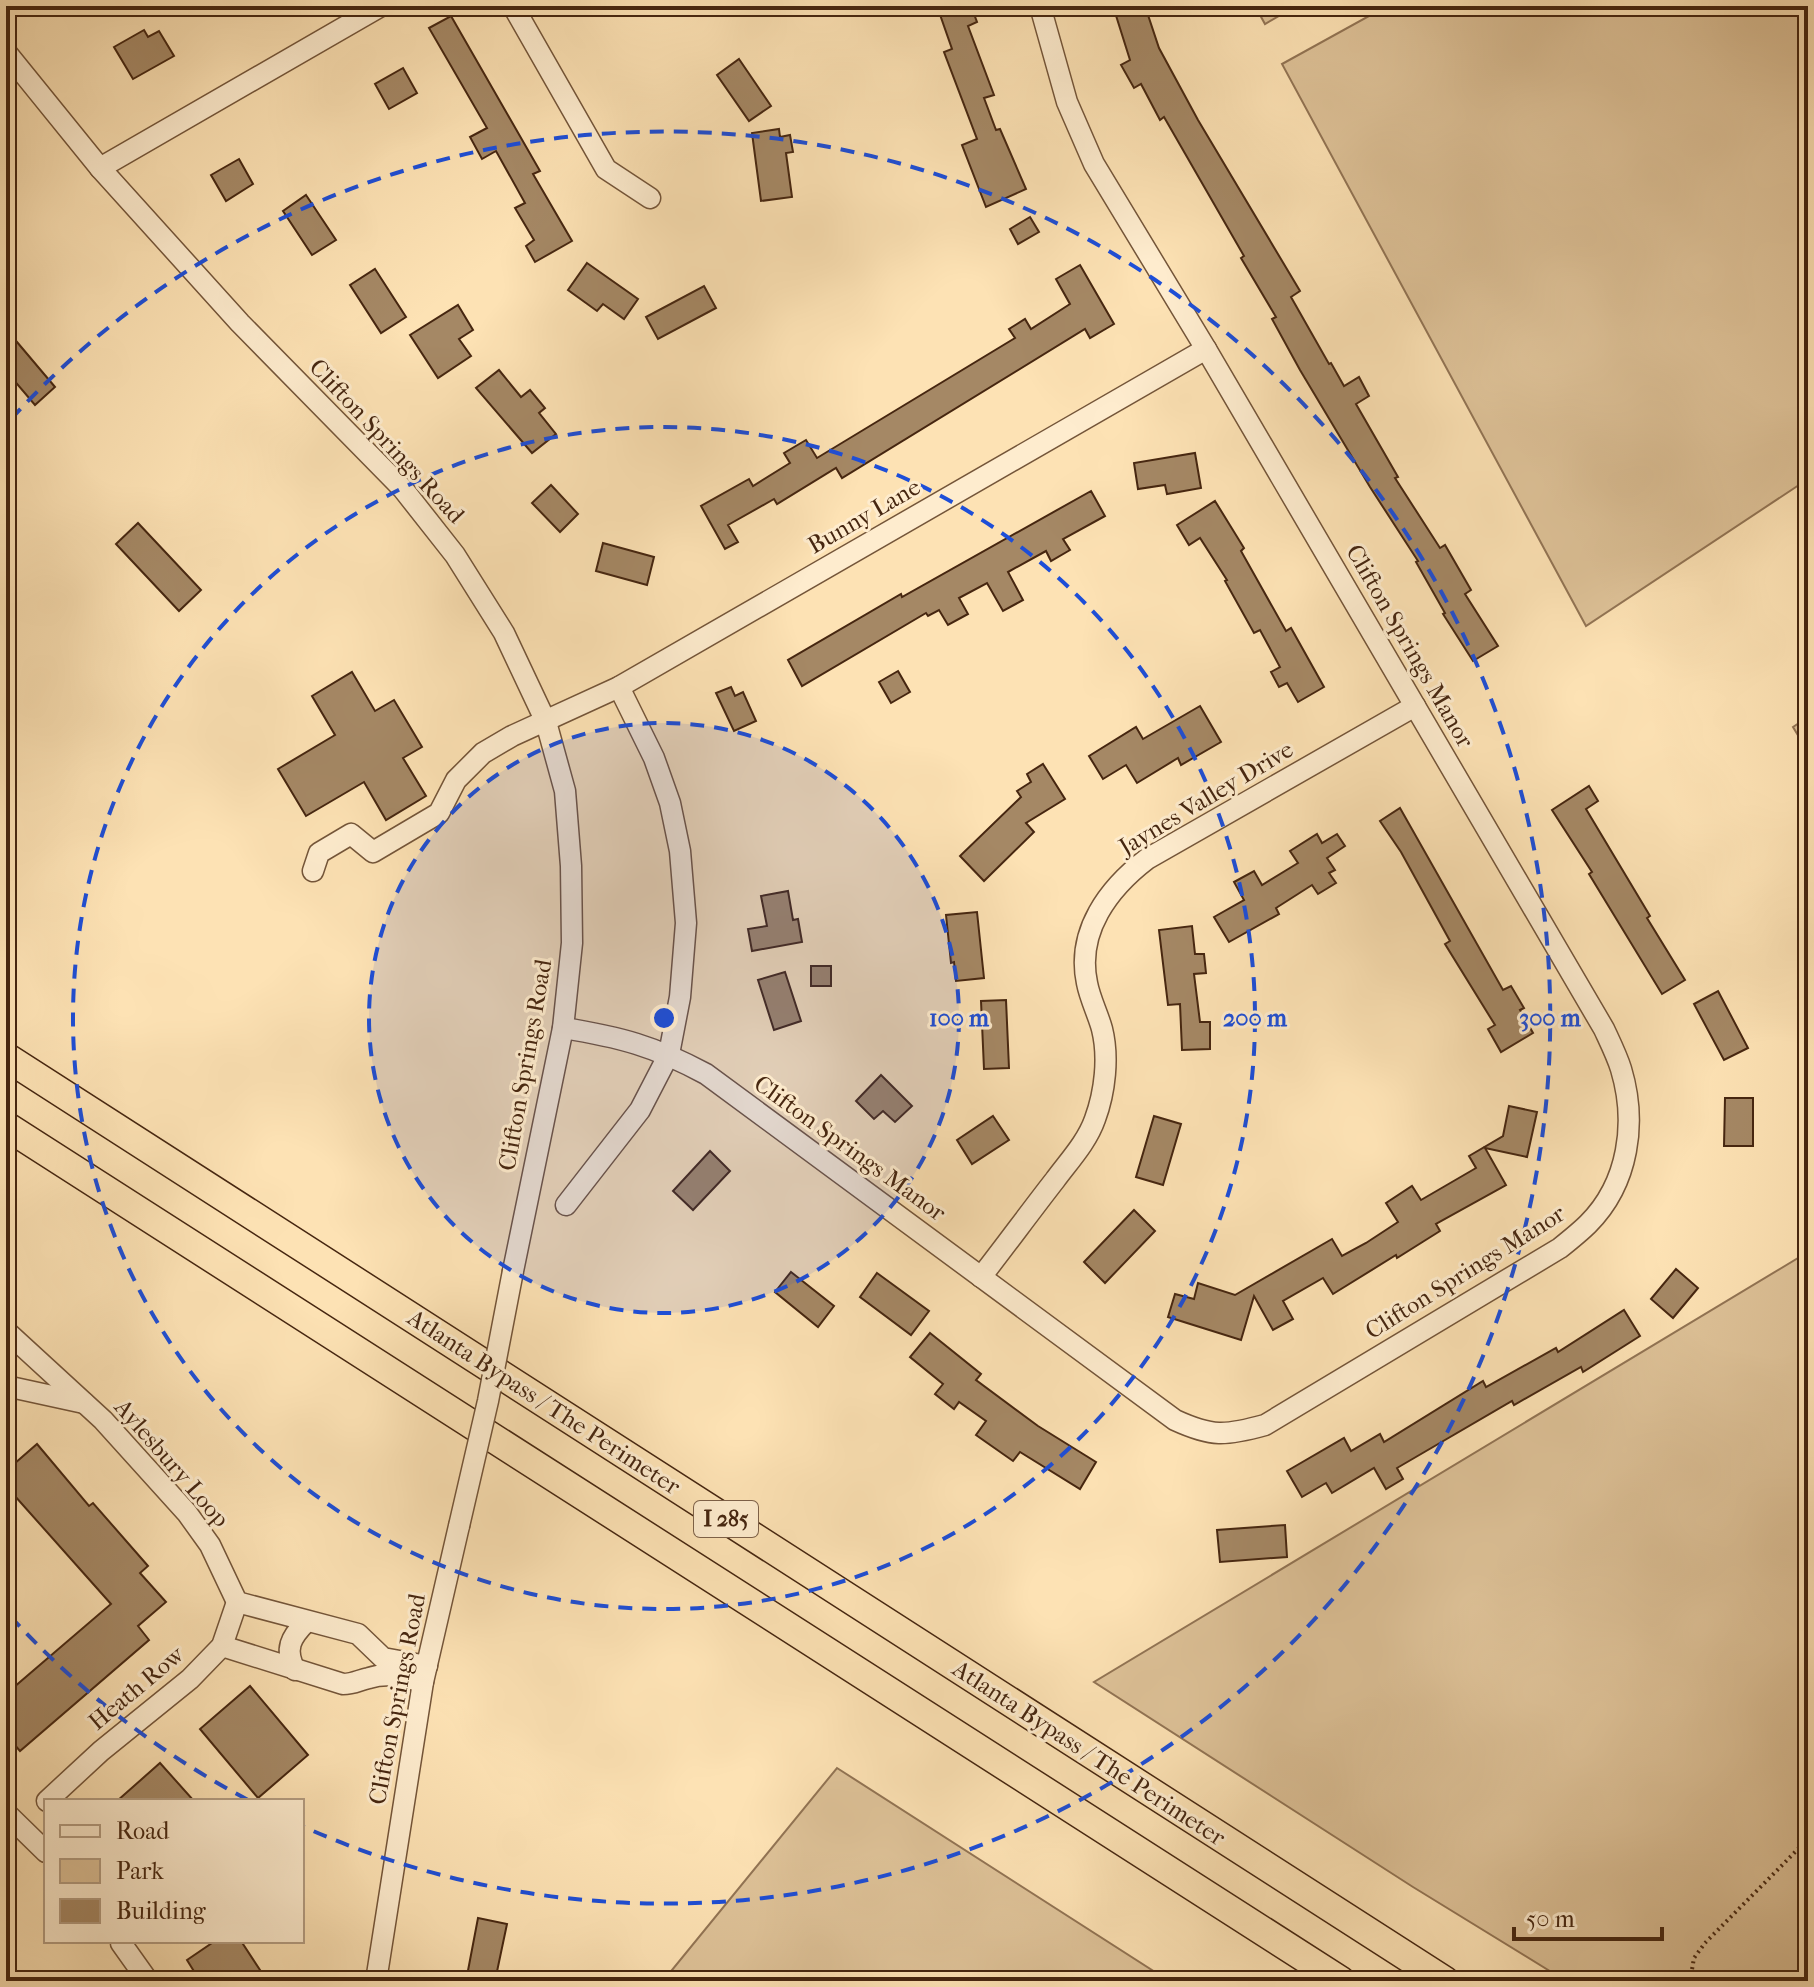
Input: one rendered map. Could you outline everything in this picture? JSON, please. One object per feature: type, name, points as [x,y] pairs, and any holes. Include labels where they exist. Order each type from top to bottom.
[{"type":"highway","name":"Atlanta Bypass / The Perimeter","points":[[6,1057],[1445,1981]]},
{"type":"highway","name":"I 285","points":[[6,1126],[1341,1981]]},
{"type":"street","points":[[100,168],[381,6]]},
{"type":"street","points":[[513,6],[606,169],[650,198]]},
{"type":"street","name":"Clifton Springs Manor","points":[[563,1028],[617,1036],[669,1054],[706,1074],[1175,1420],[1204,1433],[1236,1433],[1265,1425],[1560,1248],[1590,1223],[1613,1191],[1627,1150],[1629,1103],[1620,1067],[1604,1029],[1206,349],[1094,164],[1067,102],[1040,6]]},
{"type":"street","name":"Clifton Springs Road","points":[[6,52],[100,168],[240,323],[403,489],[455,555],[504,633],[546,722],[565,791],[571,866],[572,943],[563,1028],[488,1401],[425,1674],[376,1981]]},
{"type":"street","name":"Bunny Lane","points":[[313,871],[319,853],[351,834],[373,852],[439,813],[456,780],[483,753],[512,736],[619,687],[1206,349]]},
{"type":"street","points":[[566,1205],[640,1110],[669,1054],[680,997],[686,923],[680,851],[670,803],[654,758],[619,687]]},
{"type":"street","name":"Jaynes Valley Drive","points":[[981,1277],[1081,1146],[1095,1121],[1105,1059],[1103,1032],[1087,981],[1086,962],[1092,923],[1107,897],[1124,877],[1147,859],[1415,706]]},
{"type":"street","name":"Aylesbury Loop","points":[[6,1331],[85,1403],[187,1513],[210,1545],[237,1602]]},
{"type":"street","points":[[6,1386],[85,1403]]},
{"type":"street","points":[[237,1602],[358,1634],[383,1658],[425,1674]]},
{"type":"street","name":"Heath Row","points":[[50,1799],[101,1751],[190,1679],[222,1646],[237,1602]]},
{"type":"street","points":[[295,1670],[290,1659],[290,1643],[306,1622]]},
{"type":"street","points":[[222,1646],[343,1684],[354,1684],[369,1677],[425,1674]]},
{"type":"street","name":"Heath Row","points":[[12,1818],[44,1803]]},
{"type":"street","points":[[12,1818],[44,1850]]},
{"type":"street","points":[[121,1943],[148,1981]]},
{"type":"path","points":[[1690,1981],[1694,1958],[1705,1943],[1808,1839]]},
{"type":"green space","points":[[1255,6],[1296,6],[1265,24]]},
{"type":"green space","points":[[1387,6],[1808,6],[1808,479],[1586,626],[1282,64]]},
{"type":"green space","points":[[1808,717],[1808,752],[1793,727]]},
{"type":"green space","points":[[1808,1252],[1808,1981],[1566,1981],[1413,1887],[1094,1682]]},
{"type":"green space","points":[[837,1768],[1169,1981],[663,1981]]},
{"type":"building","points":[[937,6],[971,6],[977,22],[968,26],[994,95],[984,98],[996,130],[1000,129],[1026,189],[986,207],[962,145],[977,139],[944,52],[952,49]]},
{"type":"building","points":[[1113,6],[1145,6],[1159,48],[1198,120],[1300,291],[1291,297],[1329,364],[1344,386],[1359,377],[1369,396],[1356,404],[1398,477],[1395,478],[1440,548],[1445,545],[1471,590],[1465,594],[1498,646],[1473,661],[1443,614],[1418,561],[1300,370],[1272,319],[1276,317],[1241,258],[1244,256],[1164,117],[1160,120],[1141,84],[1134,88],[1121,65],[1130,60]]},
{"type":"building","points":[[451,16],[540,171],[533,174],[572,241],[535,262],[526,246],[534,240],[515,208],[525,203],[496,151],[482,159],[470,137],[487,128],[429,28]]},
{"type":"building","points":[[144,30],[148,37],[159,31],[174,56],[133,79],[114,47]]},
{"type":"building","points":[[739,59],[771,106],[749,121],[717,75]]},
{"type":"building","points":[[403,68],[417,93],[389,109],[375,84]]},
{"type":"building","points":[[779,129],[780,137],[790,135],[793,152],[786,153],[792,197],[761,201],[752,133]]},
{"type":"building","points":[[239,159],[253,184],[226,201],[211,175]]},
{"type":"building","points":[[306,195],[336,240],[312,255],[283,211]]},
{"type":"building","points":[[1030,217],[1039,232],[1018,244],[1010,229]]},
{"type":"building","points":[[587,263],[638,299],[624,319],[603,304],[597,311],[568,290]]},
{"type":"building","points":[[1080,265],[1114,324],[1090,338],[1085,329],[842,478],[836,468],[777,504],[774,499],[728,525],[738,542],[725,549],[701,506],[749,479],[753,486],[790,463],[784,453],[806,440],[817,458],[1015,338],[1009,329],[1025,319],[1031,329],[1070,304],[1056,279]]},
{"type":"building","points":[[375,269],[406,317],[381,333],[350,285]]},
{"type":"building","points":[[704,286],[716,308],[658,339],[646,317]]},
{"type":"building","points":[[458,305],[473,330],[459,339],[471,356],[438,378],[410,335]]},
{"type":"building","points":[[6,329],[55,387],[35,405],[6,371]]},
{"type":"building","points":[[499,370],[521,397],[530,390],[545,408],[539,413],[556,434],[532,453],[476,388]]},
{"type":"building","points":[[1195,453],[1201,488],[1167,494],[1165,485],[1138,489],[1134,463]]},
{"type":"building","points":[[551,485],[578,514],[560,532],[532,503]]},
{"type":"building","points":[[1091,491],[1105,516],[1063,539],[1070,550],[1051,561],[1046,551],[1008,572],[1023,600],[1003,611],[987,583],[959,598],[968,614],[948,625],[939,610],[928,616],[926,613],[802,686],[788,660],[901,594],[902,597]]},
{"type":"building","points":[[1215,501],[1244,548],[1241,551],[1286,631],[1291,628],[1324,687],[1298,702],[1287,683],[1279,687],[1271,672],[1280,667],[1260,630],[1254,633],[1227,580],[1200,538],[1189,545],[1177,525]]},
{"type":"building","points":[[138,523],[201,590],[179,611],[116,544]]},
{"type":"building","points":[[603,543],[654,557],[647,585],[596,571]]},
{"type":"building","points":[[898,671],[910,692],[891,703],[879,682]]},
{"type":"building","points":[[352,672],[375,711],[394,700],[422,747],[403,758],[426,796],[386,820],[364,782],[306,816],[278,769],[335,735],[312,696]]},
{"type":"building","points":[[731,687],[735,696],[743,692],[756,721],[734,731],[716,693]]},
{"type":"building","points":[[1200,706],[1221,742],[1181,765],[1178,758],[1137,783],[1126,765],[1103,779],[1089,756],[1136,727],[1143,739]]},
{"type":"building","points":[[1043,764],[1065,799],[1026,823],[1034,832],[984,881],[960,856],[1021,797],[1017,791],[1031,782],[1027,774]]},
{"type":"building","points":[[1589,786],[1598,801],[1586,809],[1685,980],[1662,994],[1589,874],[1592,872],[1552,810]]},
{"type":"building","points":[[1400,808],[1503,990],[1511,986],[1524,1008],[1520,1010],[1533,1033],[1501,1052],[1488,1029],[1495,1025],[1445,944],[1450,941],[1401,852],[1380,821]]},
{"type":"building","points":[[1317,834],[1322,843],[1337,834],[1345,846],[1327,858],[1335,870],[1329,873],[1336,883],[1318,894],[1312,885],[1276,908],[1279,914],[1229,942],[1214,917],[1244,900],[1234,882],[1254,871],[1262,885],[1298,863],[1290,851]]},
{"type":"building","points":[[788,891],[793,920],[798,919],[802,942],[752,951],[748,929],[767,926],[761,896]]},
{"type":"building","points":[[977,912],[984,978],[956,981],[946,915]]},
{"type":"building","points":[[1192,926],[1195,954],[1204,954],[1206,973],[1194,974],[1200,1022],[1210,1022],[1210,1049],[1182,1050],[1180,1004],[1168,1005],[1159,930]]},
{"type":"building","points":[[811,966],[831,966],[831,986],[811,986]]},
{"type":"building","points":[[785,972],[801,1021],[774,1030],[758,980]]},
{"type":"building","points":[[1718,991],[1748,1048],[1724,1060],[1694,1004]]},
{"type":"building","points":[[1006,1000],[1009,1068],[984,1069],[981,1001]]},
{"type":"building","points":[[881,1075],[912,1106],[895,1122],[883,1111],[874,1119],[856,1101]]},
{"type":"building","points":[[1725,1098],[1753,1098],[1753,1146],[1724,1146]]},
{"type":"building","points":[[1509,1106],[1537,1112],[1527,1157],[1485,1148],[1506,1185],[1436,1224],[1440,1231],[1397,1258],[1396,1255],[1333,1294],[1323,1278],[1283,1301],[1293,1319],[1273,1330],[1254,1296],[1241,1340],[1168,1317],[1175,1294],[1194,1299],[1198,1283],[1235,1295],[1332,1239],[1342,1256],[1366,1243],[1398,1222],[1386,1203],[1412,1186],[1421,1200],[1476,1168],[1469,1156],[1503,1136]]},
{"type":"building","points":[[993,1116],[1009,1140],[972,1164],[957,1140]]},
{"type":"building","points":[[1154,1116],[1181,1124],[1163,1185],[1136,1177]]},
{"type":"building","points":[[710,1151],[730,1171],[693,1210],[673,1191]]},
{"type":"building","points":[[1134,1210],[1155,1231],[1105,1283],[1084,1262]]},
{"type":"building","points":[[1676,1269],[1698,1288],[1673,1318],[1651,1299]]},
{"type":"building","points":[[791,1272],[834,1306],[818,1327],[775,1292]]},
{"type":"building","points":[[877,1273],[929,1311],[911,1335],[860,1297]]},
{"type":"building","points":[[1624,1310],[1640,1336],[1583,1372],[1581,1367],[1514,1405],[1512,1401],[1397,1468],[1403,1479],[1386,1489],[1374,1468],[1332,1493],[1326,1483],[1302,1497],[1287,1471],[1344,1438],[1351,1451],[1380,1434],[1384,1442],[1483,1381],[1486,1387],[1556,1348],[1558,1352]]},
{"type":"building","points":[[930,1333],[981,1374],[976,1380],[1038,1426],[1096,1462],[1080,1489],[1020,1452],[1013,1461],[976,1435],[986,1421],[959,1402],[954,1409],[935,1394],[943,1384],[910,1357]]},
{"type":"building","points":[[37,1444],[89,1506],[93,1503],[148,1566],[140,1573],[166,1602],[138,1626],[149,1640],[20,1751],[6,1735],[6,1694],[111,1604],[6,1486],[6,1471]]},
{"type":"building","points":[[1285,1525],[1287,1557],[1220,1562],[1217,1530]]},
{"type":"building","points":[[250,1686],[308,1755],[258,1798],[200,1729]]},
{"type":"building","points":[[160,1763],[192,1799],[119,1799]]},
{"type":"building","points":[[478,1918],[507,1924],[495,1981],[466,1981]]},
{"type":"building","points":[[212,1943],[242,1943],[260,1970],[243,1981],[220,1981],[216,1974],[200,1981],[187,1960]]}]
